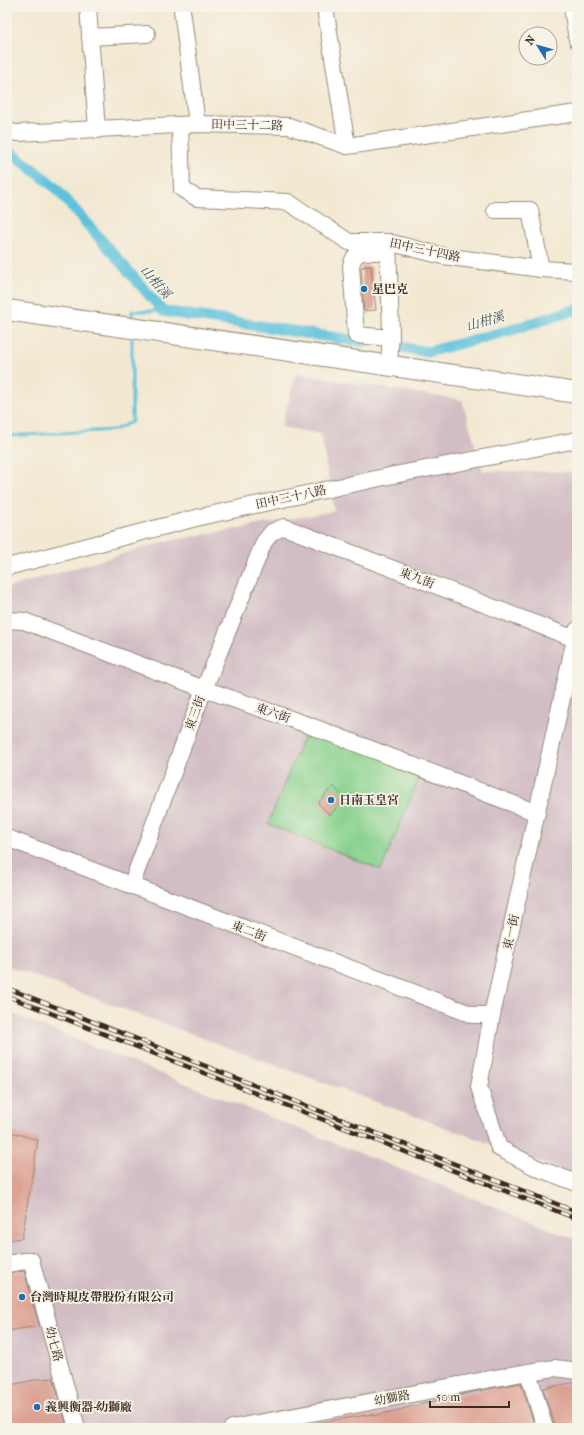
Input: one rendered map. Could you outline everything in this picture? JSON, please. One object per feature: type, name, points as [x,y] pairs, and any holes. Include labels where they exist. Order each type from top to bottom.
[{"type":"main road","points":[[7,310],[577,393]]},
{"type":"street","points":[[88,7],[97,130]]},
{"type":"street","points":[[325,7],[347,146]]},
{"type":"street","points":[[572,7],[577,40]]},
{"type":"street","points":[[182,10],[197,124]]},
{"type":"street","points":[[90,37],[147,34]]},
{"type":"street","name":"田中三十二路","points":[[7,131],[17,133],[197,124],[289,126],[347,146],[577,113]]},
{"type":"street","name":"田中三十四路","points":[[180,126],[182,189],[197,198],[288,202],[349,242],[541,269],[577,270]]},
{"type":"street","points":[[495,210],[530,210],[541,269]]},
{"type":"street","points":[[389,366],[391,338],[388,247],[360,252],[355,255],[351,266],[356,335],[391,338]]},
{"type":"street","name":"田中三十八路","points":[[7,568],[200,517],[389,476],[577,440]]},
{"type":"street","name":"東九街","points":[[264,542],[272,532],[284,527],[576,635]]},
{"type":"street","name":"東三街","points":[[131,886],[204,689],[264,542]]},
{"type":"street","name":"東六街","points":[[7,620],[24,620],[204,689],[308,725],[537,813]]},
{"type":"street","name":"東一街","points":[[576,635],[492,1015],[479,1087],[499,1148],[537,1168],[577,1183]]},
{"type":"street","name":"東二街","points":[[7,838],[473,1015],[492,1015]]},
{"type":"street","name":"幼七路","points":[[7,1264],[31,1260],[77,1428]]},
{"type":"street","name":"幼獅路","points":[[232,1428],[528,1372],[555,1368],[577,1371]]},
{"type":"street","points":[[528,1372],[545,1428]]},
{"type":"shaded area","points":[[296,374],[462,400],[483,471],[577,472],[577,1176],[7,966],[7,588],[163,542],[334,511],[321,434],[281,427]]},
{"type":"shaded area","points":[[7,1012],[577,1240],[577,1428],[7,1428]]},
{"type":"green space","points":[[308,725],[423,769],[381,870],[268,824]]},
{"type":"building","points":[[371,266],[376,310],[364,311],[361,267]]},
{"type":"building","name":"日南玉皇宮","points":[[333,786],[345,798],[330,815],[318,803]]},
{"type":"building","points":[[7,1131],[38,1140],[22,1238],[7,1240]]},
{"type":"building","name":"台灣時規皮帶股份有限公司","points":[[24,1271],[39,1326],[7,1331],[7,1273]]},
{"type":"building","name":"義興衡器-幼獅廠","points":[[53,1378],[67,1428],[7,1428],[7,1386],[38,1379]]},
{"type":"building","points":[[577,1382],[577,1428],[555,1428],[543,1388]]},
{"type":"building","points":[[521,1383],[535,1428],[315,1428],[315,1423],[373,1414],[373,1416],[473,1392]]},
{"type":"waterway","name":"山柑溪","points":[[7,149],[55,187],[163,311],[363,342]]},
{"type":"waterway","name":"山柑溪","points":[[399,347],[428,352],[511,330],[577,309]]},
{"type":"waterway","points":[[132,319],[132,311],[163,311]]},
{"type":"waterway","points":[[7,436],[114,430],[132,422],[132,338]]},
{"type":"railway","points":[[7,988],[577,1212]]},
{"type":"railway","points":[[7,996],[577,1219]]},
{"type":"place","name":"星巴克","points":[[364,289]]},
{"type":"place","name":"日南玉皇宮","points":[[331,800]]},
{"type":"place","name":"台灣時規皮帶股份有限公司","points":[[22,1297]]},
{"type":"place","name":"義興衡器-幼獅廠","points":[[37,1407]]}]
